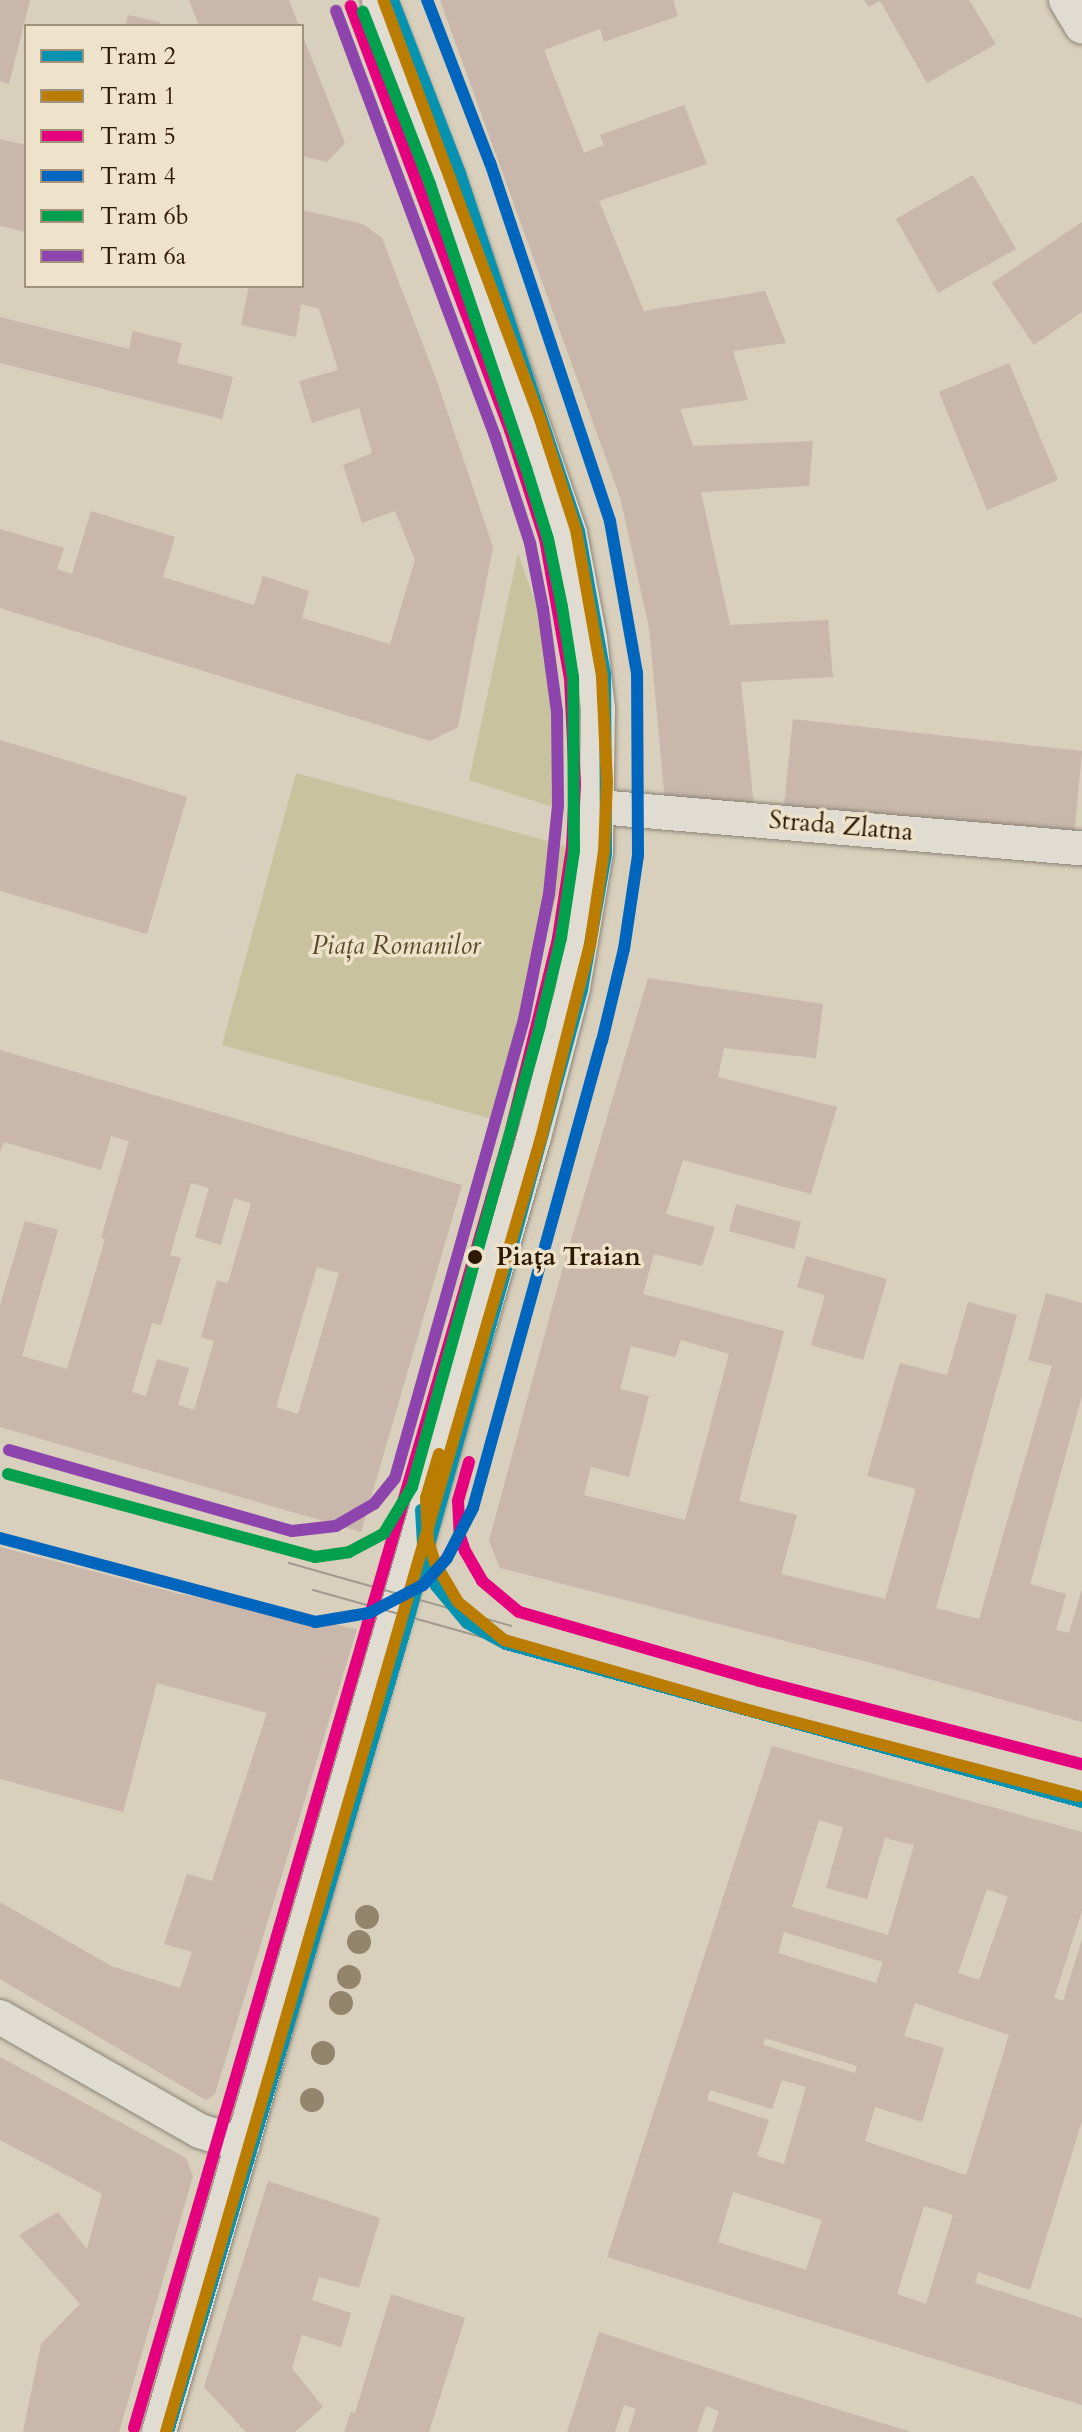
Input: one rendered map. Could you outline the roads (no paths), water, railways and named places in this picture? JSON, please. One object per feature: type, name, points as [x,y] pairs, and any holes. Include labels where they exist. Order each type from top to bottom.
[{"type":"street","points":[[159,2432],[401,1604],[573,988],[590,901],[599,807],[595,676],[570,533],[448,179],[379,0]]},
{"type":"street","points":[[1066,0],[1082,27]]},
{"type":"street","name":"Strada Zlatna","points":[[599,807],[1082,848]]},
{"type":"street","points":[[0,2017],[200,2131],[243,2145]]},
{"type":"tram line","name":"1","points":[[166,2432],[541,1138],[590,945],[604,851],[607,783],[602,676],[576,530],[540,419],[383,0]]},
{"type":"tram line","name":"2","points":[[168,2432],[409,1617],[507,1266],[582,990],[606,854],[605,674],[579,531],[460,173],[393,0]]},
{"type":"tram line","name":"4","points":[[0,1538],[315,1622],[369,1613],[423,1585],[447,1558],[473,1508],[602,1041],[624,949],[638,855],[637,673],[610,521],[490,163],[427,0]]},
{"type":"tram line","name":"5","points":[[134,2428],[511,1130],[558,938],[572,848],[575,784],[570,679],[545,539],[510,430],[351,6]]},
{"type":"tram line","name":"6a","points":[[9,1450],[292,1531],[336,1526],[374,1504],[395,1478],[524,1019],[549,894],[558,806],[557,712],[543,609],[530,543],[495,436],[336,11]]},
{"type":"tram line","name":"6b","points":[[8,1474],[315,1557],[349,1552],[384,1533],[412,1487],[561,938],[574,851],[573,677],[548,539],[430,184],[363,12]]},
{"type":"tram line","name":"1","points":[[439,1454],[426,1498],[428,1541],[435,1563],[458,1602],[504,1640],[752,1711],[1078,1796]]},
{"type":"tram line","name":"5","points":[[469,1462],[458,1501],[460,1536],[482,1581],[519,1612],[760,1681],[1082,1764]]},
{"type":"tram line","name":"2","points":[[421,1510],[424,1561],[436,1586],[467,1623],[506,1644],[1082,1802]]},
{"type":"tram line","points":[[289,1563],[511,1626]]},
{"type":"tram line","points":[[313,1590],[506,1644]]},
{"type":"place","name":"Piața Traian","points":[[475,1257]]},
{"type":"park label","name":"Piața Romanilor","points":[[396,946]]}]
